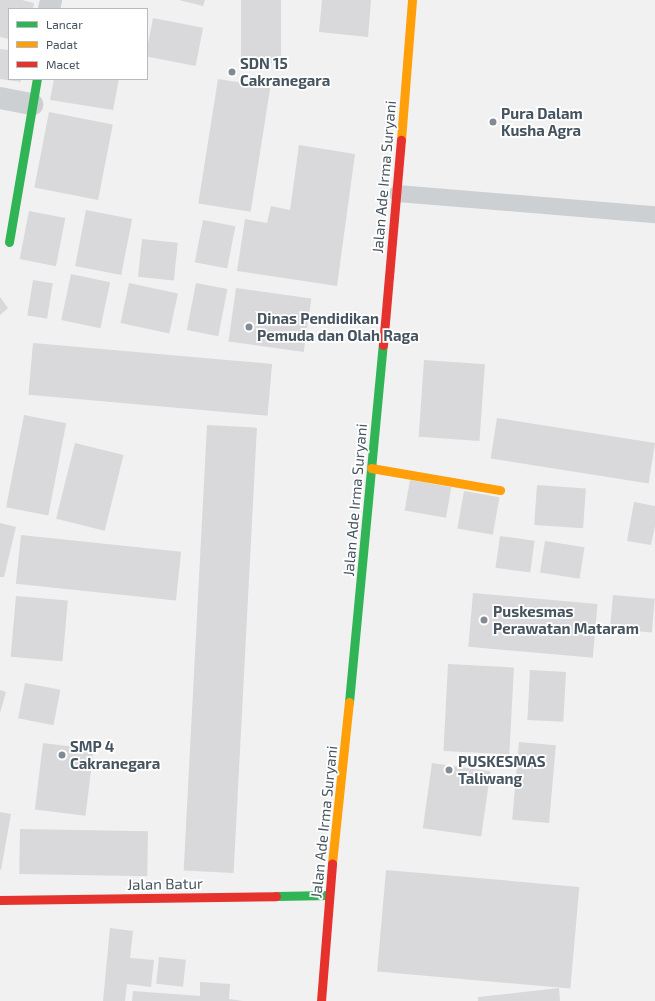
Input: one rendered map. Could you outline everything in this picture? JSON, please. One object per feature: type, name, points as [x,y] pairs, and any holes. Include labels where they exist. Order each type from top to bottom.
[{"type":"street","name":"Jalan Ade Irma Suryani","points":[[321,1001],[330,895],[347,742],[397,193],[412,0]]},
{"type":"street","points":[[9,242],[37,80]]},
{"type":"street","points":[[0,98],[32,104]]},
{"type":"street","points":[[371,468],[500,490]]},
{"type":"street","name":"Jalan Batur","points":[[0,900],[330,895]]},
{"type":"lane","points":[[397,193],[655,214]]},
{"type":"building","points":[[0,0],[22,0],[34,3],[33,8],[8,8],[8,39],[0,37]]},
{"type":"building","points":[[179,0],[205,0],[203,6]]},
{"type":"building","points":[[241,0],[281,0],[281,63],[241,63]]},
{"type":"building","points":[[322,0],[371,0],[368,37],[319,32]]},
{"type":"building","points":[[153,18],[203,28],[196,66],[148,57],[148,44]]},
{"type":"building","points":[[0,49],[8,50],[8,80],[21,80],[21,82],[0,79]]},
{"type":"building","points":[[218,79],[270,87],[251,212],[198,203]]},
{"type":"building","points":[[54,80],[119,80],[113,110],[50,100]]},
{"type":"building","points":[[49,112],[113,124],[98,200],[34,188]]},
{"type":"building","points":[[299,145],[355,154],[337,286],[237,271],[245,219],[267,223],[271,206],[290,210]]},
{"type":"building","points":[[86,210],[132,219],[121,275],[75,266]]},
{"type":"building","points":[[29,211],[65,218],[56,266],[20,259]]},
{"type":"building","points":[[203,220],[235,226],[227,269],[195,262]]},
{"type":"building","points":[[142,239],[178,243],[174,281],[138,277]]},
{"type":"building","points":[[71,274],[110,282],[100,328],[61,320]]},
{"type":"building","points":[[33,280],[53,283],[47,319],[27,316]]},
{"type":"building","points":[[129,283],[178,293],[169,333],[120,323]]},
{"type":"building","points":[[196,283],[227,289],[218,336],[187,330]]},
{"type":"building","points":[[236,288],[311,299],[304,352],[228,341]]},
{"type":"building","points":[[0,297],[8,308],[0,315]]},
{"type":"building","points":[[33,343],[272,364],[268,416],[28,395]]},
{"type":"building","points":[[424,360],[485,364],[479,441],[419,437]]},
{"type":"building","points":[[24,415],[66,423],[48,515],[6,507]]},
{"type":"building","points":[[497,418],[655,443],[649,484],[491,458]]},
{"type":"building","points":[[207,425],[257,428],[234,873],[184,870]]},
{"type":"building","points":[[75,443],[124,455],[105,531],[56,519]]},
{"type":"building","points":[[410,480],[451,487],[446,518],[405,511]]},
{"type":"building","points":[[537,485],[586,488],[583,528],[534,525]]},
{"type":"building","points":[[464,491],[499,497],[493,535],[457,528]]},
{"type":"building","points":[[634,502],[655,506],[655,526],[651,545],[627,541]]},
{"type":"building","points":[[0,523],[16,527],[4,577],[0,577]]},
{"type":"building","points":[[21,535],[181,552],[176,601],[16,584]]},
{"type":"building","points":[[500,536],[535,541],[530,573],[496,568]]},
{"type":"building","points":[[545,541],[585,547],[580,579],[540,573]]},
{"type":"building","points":[[473,593],[598,604],[593,658],[468,647]]},
{"type":"building","points":[[613,595],[655,599],[652,633],[610,629]]},
{"type":"building","points":[[16,596],[68,601],[62,661],[11,657]]},
{"type":"building","points":[[448,664],[514,667],[509,754],[443,751]]},
{"type":"building","points":[[530,670],[566,672],[563,722],[527,720]]},
{"type":"building","points":[[25,683],[60,690],[53,725],[18,718]]},
{"type":"building","points":[[0,690],[6,692],[0,713]]},
{"type":"building","points":[[519,742],[556,745],[549,823],[512,820]]},
{"type":"building","points":[[43,743],[94,749],[85,816],[35,810]]},
{"type":"building","points":[[432,763],[490,771],[481,837],[423,828]]},
{"type":"building","points":[[0,812],[11,814],[1,870],[0,869]]},
{"type":"building","points":[[20,829],[148,831],[147,876],[19,874]]},
{"type":"building","points":[[386,870],[579,887],[570,989],[377,972]]},
{"type":"building","points":[[110,928],[133,931],[130,958],[154,960],[151,987],[127,984],[125,1001],[103,1001]]},
{"type":"building","points":[[159,957],[186,960],[183,987],[156,984]]},
{"type":"building","points":[[200,982],[230,984],[229,999],[243,1001],[132,1001],[133,991],[200,996]]},
{"type":"building","points":[[559,988],[560,1001],[478,1001],[478,997]]},
{"type":"traffic: fast","points":[[9,242],[37,80]]},
{"type":"traffic: fast","points":[[349,702],[383,345]]},
{"type":"traffic: fast","points":[[276,896],[329,895]]},
{"type":"traffic: slow","points":[[401,140],[412,0]]},
{"type":"traffic: slow","points":[[371,468],[500,490]]},
{"type":"traffic: slow","points":[[332,863],[349,702]]},
{"type":"traffic: jam","points":[[383,345],[401,140]]},
{"type":"traffic: jam","points":[[321,1001],[332,863]]},
{"type":"traffic: jam","points":[[0,900],[276,896]]},
{"type":"place","name":"SDN 15 Cakranegara","points":[[232,72]]},
{"type":"place","name":"Pura Dalam Kusha Agra","points":[[493,122]]},
{"type":"place","name":"Dinas Pendidikan Pemuda dan Olah Raga","points":[[249,327]]},
{"type":"place","name":"Puskesmas Perawatan Mataram","points":[[484,620]]},
{"type":"place","name":"SMP 4 Cakranegara","points":[[62,755]]},
{"type":"place","name":"PUSKESMAS Taliwang","points":[[449,770]]}]
